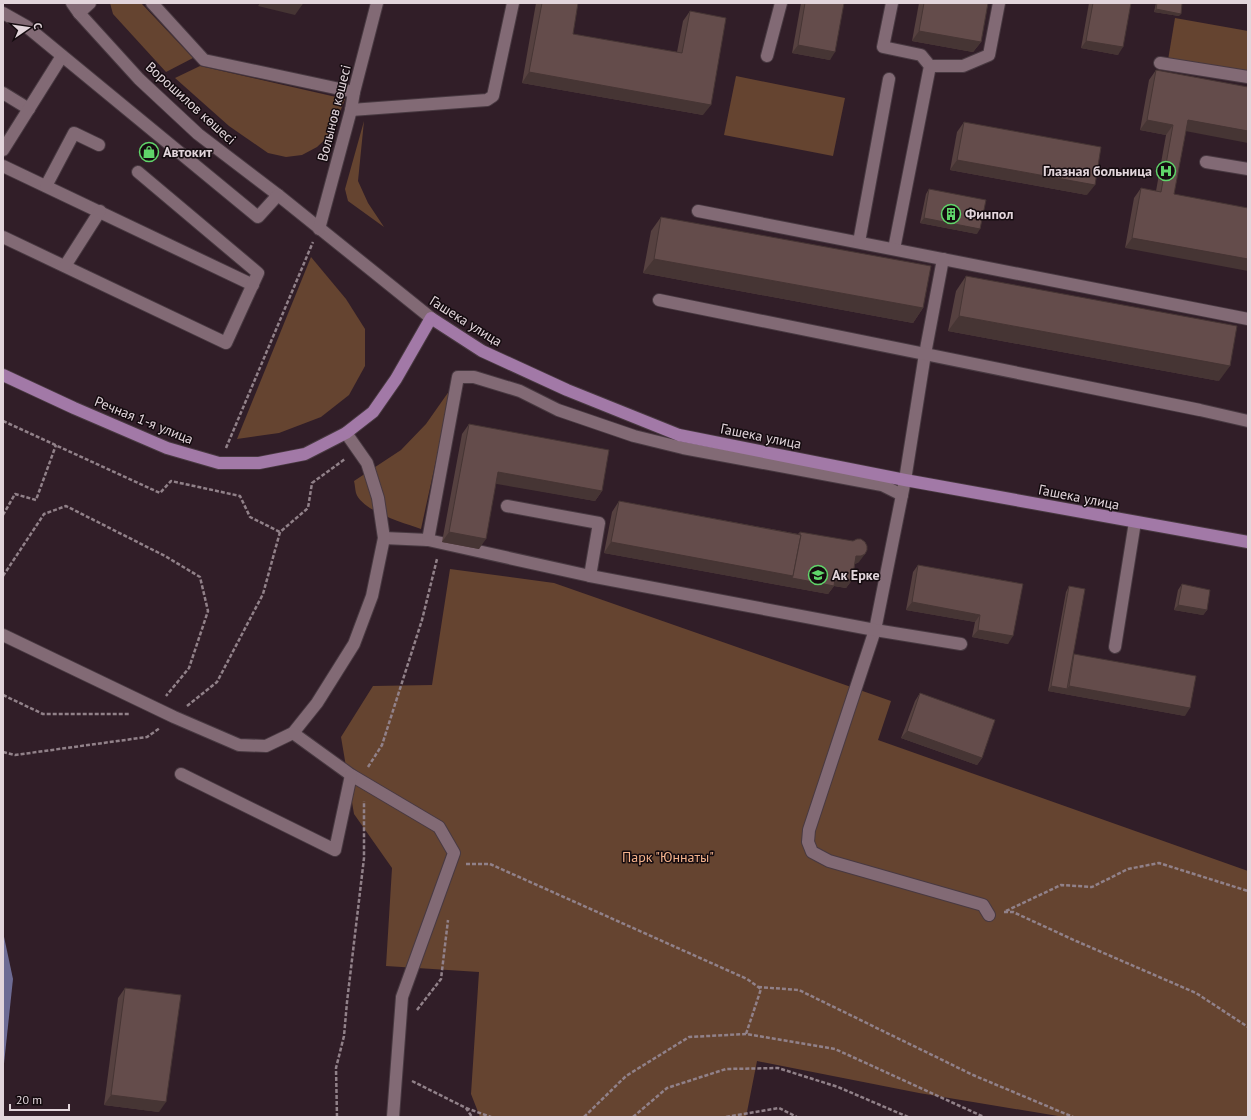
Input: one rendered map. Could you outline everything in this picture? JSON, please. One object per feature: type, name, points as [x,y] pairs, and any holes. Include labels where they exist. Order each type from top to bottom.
[{"type":"main road","name":"Речная 1-я улица","points":[[3,375],[74,408],[167,448],[219,463],[259,463],[305,454],[346,433],[372,412],[396,379],[431,318]]},
{"type":"main road","name":"Гашека улица","points":[[431,318],[489,354],[566,390],[679,435],[905,480],[1248,542]]},
{"type":"street","points":[[76,8],[90,3]]},
{"type":"street","points":[[152,3],[204,60],[354,92]]},
{"type":"street","name":"Волынов көшесі","points":[[319,229],[351,110],[354,92],[377,3]]},
{"type":"street","points":[[351,110],[487,100],[493,96],[512,3]]},
{"type":"street","points":[[767,56],[781,3]]},
{"type":"street","points":[[892,3],[883,48],[921,56],[930,66],[963,66],[989,55],[999,3]]},
{"type":"street","name":"Ворошилов көшесі","points":[[76,8],[139,79],[198,134],[278,195],[319,229]]},
{"type":"street","points":[[3,13],[26,26],[258,217],[278,195]]},
{"type":"street","points":[[3,150],[62,56]]},
{"type":"street","points":[[1160,63],[1248,78]]},
{"type":"street","points":[[894,249],[930,66]]},
{"type":"street","points":[[859,242],[889,79]]},
{"type":"street","points":[[3,93],[29,109]]},
{"type":"street","points":[[46,186],[74,133],[99,145]]},
{"type":"street","points":[[1206,162],[1248,169]]},
{"type":"street","points":[[3,166],[253,285]]},
{"type":"street","points":[[3,236],[226,343],[258,273],[138,172]]},
{"type":"street","points":[[65,266],[100,211]]},
{"type":"street","points":[[698,211],[1248,319]]},
{"type":"street","name":"Гашека улица","points":[[319,229],[431,318]]},
{"type":"street","points":[[943,259],[925,354],[905,480],[875,630],[809,830],[808,842],[812,852],[829,860],[983,905],[988,913]]},
{"type":"street","points":[[659,300],[1193,408],[1248,421]]},
{"type":"street","points":[[428,540],[458,377],[474,377],[520,391],[558,410],[634,436],[683,448],[882,485],[902,496]]},
{"type":"street","points":[[3,635],[174,717],[239,745],[266,746],[293,733],[317,703],[354,644],[372,596],[384,538],[378,498],[367,463],[346,433]]},
{"type":"street","points":[[507,506],[599,523],[590,576]]},
{"type":"street","points":[[1115,647],[1135,522]]},
{"type":"street","points":[[384,538],[428,540],[590,576],[875,630],[961,644]]},
{"type":"street","points":[[293,733],[351,775],[438,827],[454,853],[402,997],[393,1117]]},
{"type":"street","points":[[181,774],[335,850],[351,775]]},
{"type":"path","points":[[219,463],[319,229]]},
{"type":"path","points":[[3,421],[160,493],[171,481],[240,496],[250,517],[280,532]]},
{"type":"path","points":[[3,515],[15,494],[36,500],[56,445]]},
{"type":"path","points":[[3,752],[15,755],[148,737],[218,682],[263,594],[280,532],[308,508],[312,483],[358,450]]},
{"type":"path","points":[[3,576],[44,514],[66,506],[165,556],[200,577],[208,611],[189,668],[166,696],[139,714],[43,714],[3,695]]},
{"type":"path","points":[[337,1117],[336,1068],[344,1036],[348,987],[364,858],[364,774],[382,745],[422,620],[441,543]]},
{"type":"path","points":[[1004,912],[1061,885],[1092,887],[1128,869],[1160,862],[1248,891]]},
{"type":"path","points":[[460,864],[490,864],[747,979],[761,989],[746,1034]]},
{"type":"path","points":[[988,913],[1013,912],[1196,993],[1248,1027]]},
{"type":"path","points":[[414,1014],[441,979],[448,914]]},
{"type":"path","points":[[758,987],[799,990],[973,1075],[1073,1117]]},
{"type":"path","points":[[584,1117],[626,1076],[688,1037],[746,1034],[836,1049],[984,1117]]},
{"type":"path","points":[[633,1117],[667,1088],[726,1069],[763,1068],[778,1068],[838,1086],[908,1117]]},
{"type":"path","points":[[408,1078],[466,1108],[491,1117]]},
{"type":"path","points":[[466,1108],[472,1117]]},
{"type":"path","points":[[726,1117],[779,1108],[797,1117]]},
{"type":"green space","points":[[110,3],[141,3],[193,58],[166,72],[113,14]]},
{"type":"green space","points":[[1175,18],[1248,31],[1248,74],[1168,60]]},
{"type":"green space","points":[[200,66],[345,99],[332,133],[317,147],[302,155],[286,157],[268,153],[229,126],[175,78]]},
{"type":"green space","points":[[736,76],[845,98],[833,156],[724,135]]},
{"type":"green space","points":[[364,121],[358,181],[368,203],[384,227],[348,201],[345,189]]},
{"type":"green space","points":[[311,257],[346,299],[365,329],[365,366],[349,395],[321,417],[279,433],[237,439]]},
{"type":"green space","points":[[452,387],[421,529],[384,516],[366,505],[356,493],[354,481],[401,450],[426,424]]},
{"type":"green space","name":"Парк \"Юннаты\"","points":[[450,569],[554,583],[891,701],[878,740],[1248,871],[1248,1117],[1064,1117],[919,1093],[757,1061],[746,1117],[480,1117],[471,1094],[479,972],[386,966],[392,868],[354,814],[341,737],[373,686],[432,685]]},
{"type":"shaded area","points":[[3,932],[13,979],[3,1073]]},
{"type":"building","points":[[542,3],[578,3],[573,34],[682,53],[690,11],[726,18],[711,105],[529,72]]},
{"type":"building","points":[[805,3],[844,3],[835,52],[798,45]]},
{"type":"building","points":[[924,3],[988,3],[981,42],[919,31]]},
{"type":"building","points":[[1093,3],[1131,3],[1123,47],[1086,41]]},
{"type":"building","points":[[1157,3],[1182,3],[1181,14],[1156,9]]},
{"type":"building","name":"Глазная больница","points":[[1156,70],[1248,87],[1248,131],[1188,120],[1174,194],[1248,208],[1248,259],[1132,238],[1141,188],[1161,192],[1173,125],[1147,120]]},
{"type":"building","points":[[964,122],[1101,147],[1095,185],[957,160]]},
{"type":"building","name":"Финпол","points":[[929,189],[986,200],[980,229],[924,218]]},
{"type":"building","points":[[661,217],[931,266],[923,308],[654,259]]},
{"type":"building","points":[[966,276],[1237,326],[1230,366],[959,316]]},
{"type":"building","points":[[469,424],[609,450],[602,491],[498,472],[486,539],[449,532]]},
{"type":"building","points":[[619,501],[801,535],[793,576],[611,542]]},
{"type":"building","name":"Ак Ерке","points":[[800,532],[853,541],[861,539],[865,542],[867,550],[865,554],[856,556],[852,580],[835,578],[834,586],[792,578],[801,535]]},
{"type":"building","points":[[918,565],[1023,584],[1013,636],[978,630],[980,615],[912,602]]},
{"type":"building","points":[[1182,584],[1210,590],[1207,610],[1178,605]]},
{"type":"building","points":[[1069,586],[1085,589],[1067,689],[1051,686]]},
{"type":"building","points":[[1074,654],[1196,676],[1190,708],[1069,686]]},
{"type":"building","points":[[920,693],[995,720],[982,758],[907,731]]},
{"type":"building","points":[[125,988],[181,995],[166,1102],[111,1095]]},
{"type":"place","name":"Автокит","points":[[149,152]]},
{"type":"place","name":"Глазная больница","points":[[1166,171]]},
{"type":"place","name":"Финпол","points":[[951,214]]},
{"type":"place","name":"Ак Ерке","points":[[818,575]]}]
